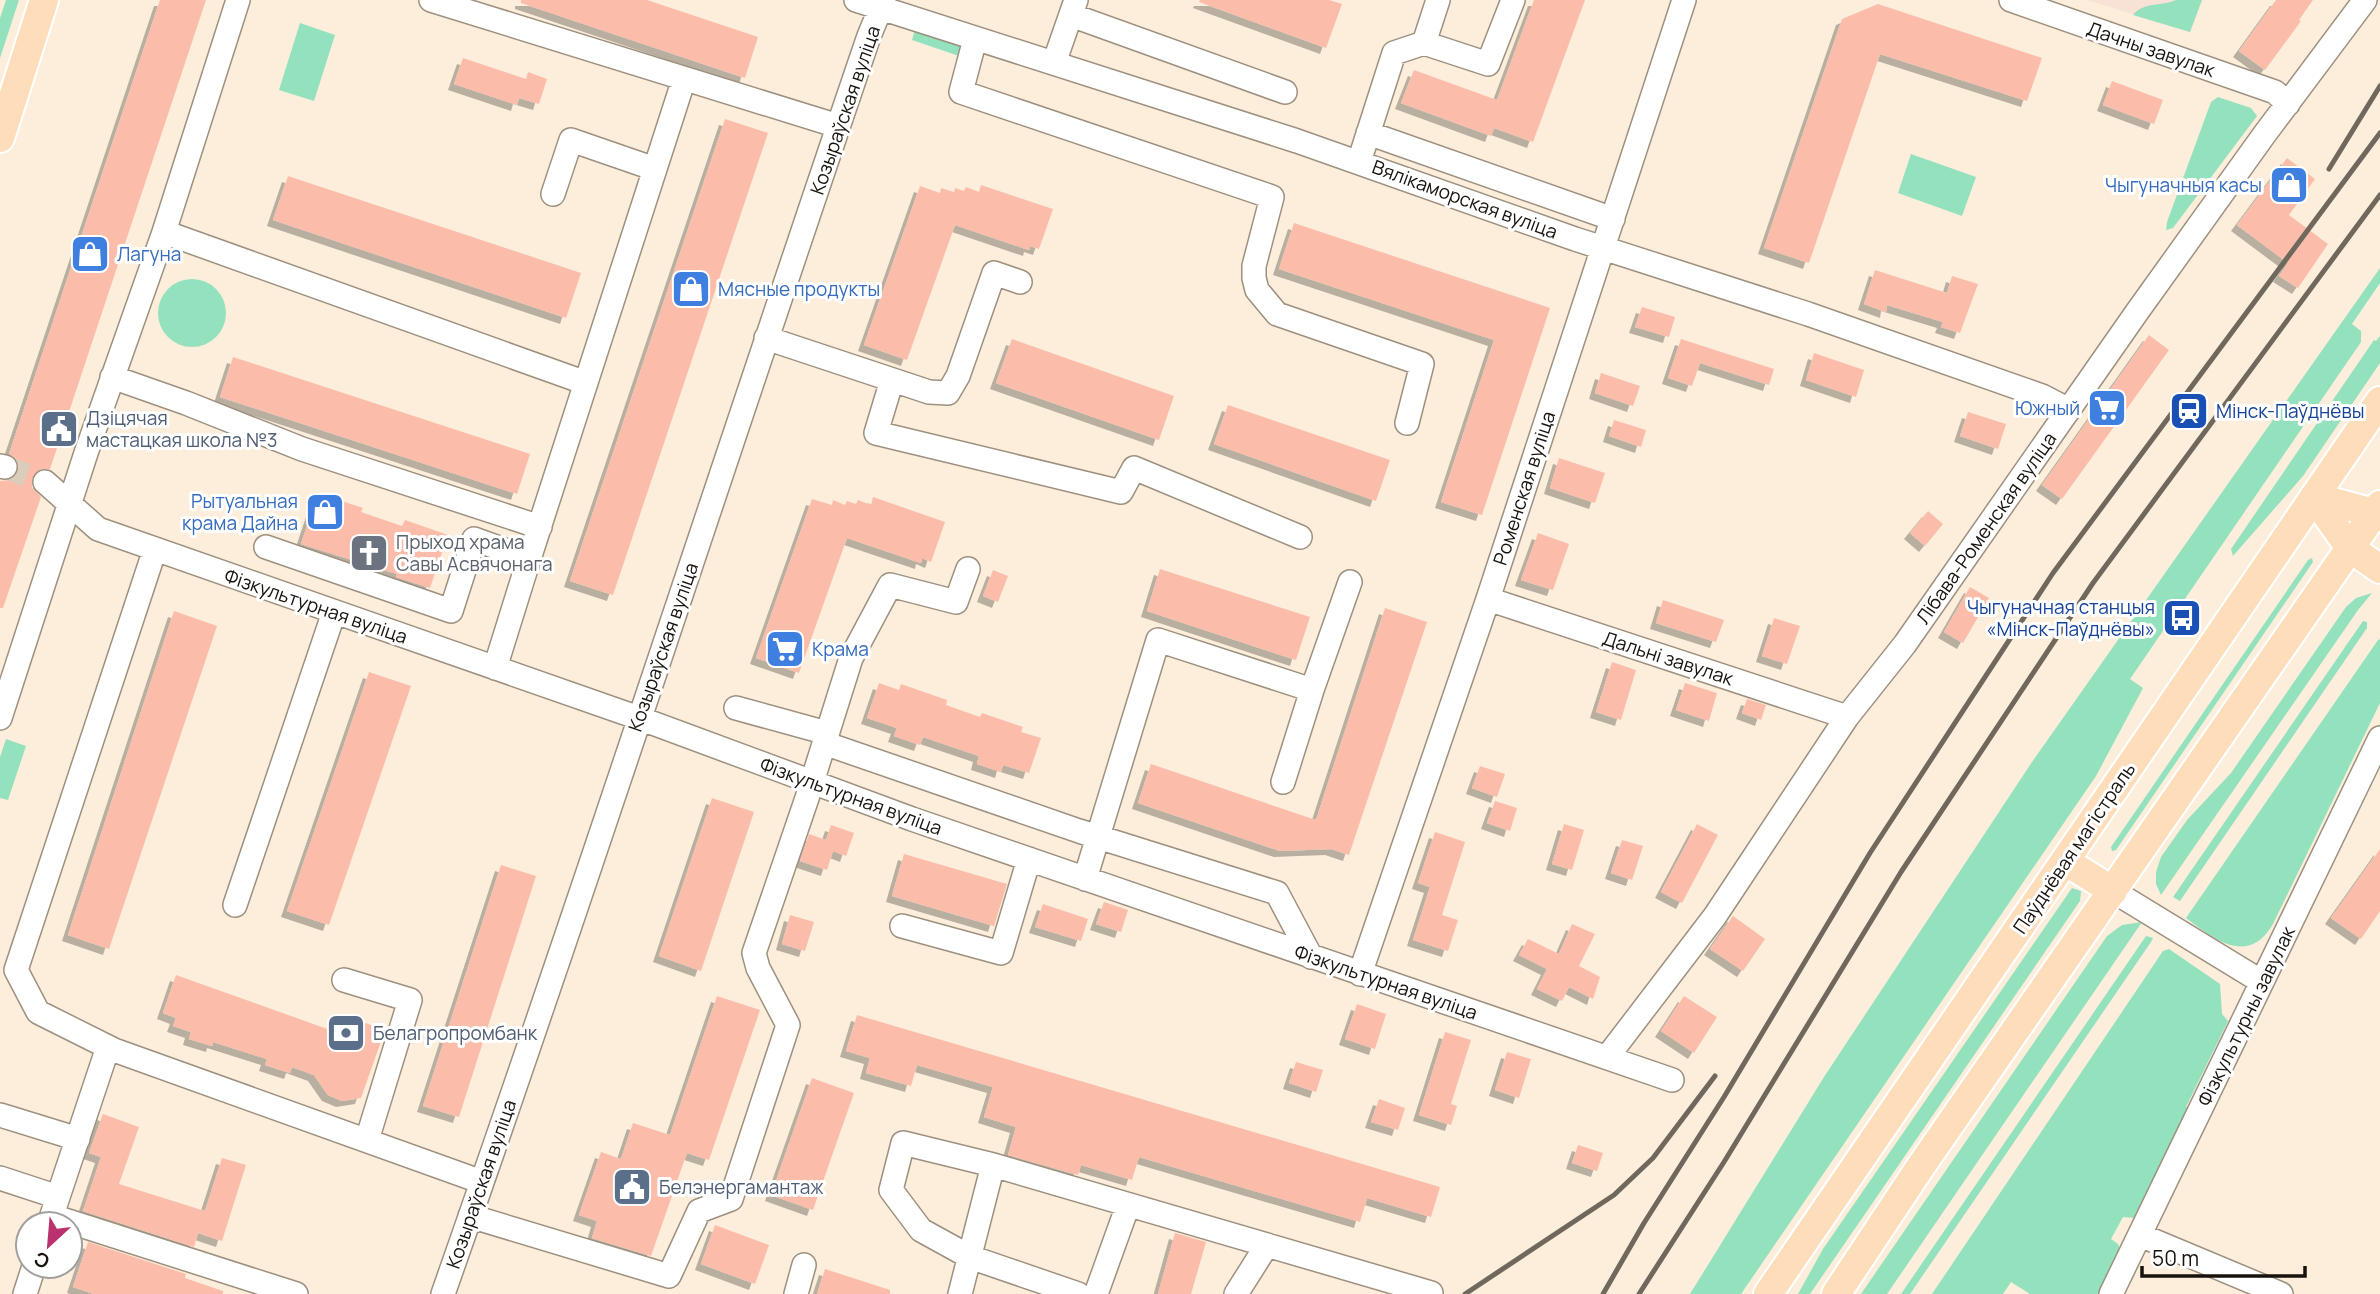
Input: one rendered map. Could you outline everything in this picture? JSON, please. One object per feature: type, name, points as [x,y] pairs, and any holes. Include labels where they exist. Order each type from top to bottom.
[{"type":"main road","points":[[0,138],[44,0]]},
{"type":"main road","name":"Паўднёвая магістраль","points":[[1768,1294],[2380,401]]},
{"type":"main road","points":[[1836,1294],[1921,1166],[2350,548],[2378,512],[2314,497]]},
{"type":"main road","points":[[2314,497],[2350,548],[2380,569]]},
{"type":"main road","points":[[2065,861],[2113,891]]},
{"type":"street","points":[[0,718],[69,504],[164,232],[238,0]]},
{"type":"street","points":[[431,0],[838,126]]},
{"type":"street","name":"Вялікаморская вуліца","points":[[856,0],[883,4],[975,39],[1359,162],[1603,247],[1808,314],[2042,396],[2069,410]]},
{"type":"street","points":[[1424,43],[1438,0]]},
{"type":"street","points":[[1359,162],[1394,54],[1424,43],[1488,64],[1513,0]]},
{"type":"street","name":"Роменская вуліца","points":[[1360,974],[1488,599],[1684,0]]},
{"type":"street","name":"Дачны завулак","points":[[2011,0],[2275,92],[2288,104]]},
{"type":"street","name":"Лібава-Роменская вуліца","points":[[1608,1056],[1715,916],[1847,718],[1905,644],[2069,410],[2365,0]]},
{"type":"street","name":"Козыраўская вуліца","points":[[443,1294],[838,126],[883,4]]},
{"type":"street","points":[[1054,64],[1074,8],[1284,92]]},
{"type":"street","points":[[975,39],[961,93],[1272,197],[1254,266],[1257,290],[1277,314],[1422,364],[1406,423]]},
{"type":"street","points":[[495,668],[684,79]]},
{"type":"street","points":[[1368,133],[1613,219]]},
{"type":"street","points":[[554,194],[571,140],[655,169]]},
{"type":"street","points":[[164,232],[586,383]]},
{"type":"street","points":[[766,338],[929,392],[948,393],[958,376],[994,273],[1020,282]]},
{"type":"street","points":[[112,377],[302,449],[540,527]]},
{"type":"street","points":[[892,380],[876,433],[1121,492],[1135,467],[1300,537]]},
{"type":"street","name":"Фізкультурная вуліца","points":[[45,482],[98,530],[639,718],[1085,879],[1672,1080]]},
{"type":"street","points":[[266,547],[451,611],[474,539],[529,559]]},
{"type":"street","points":[[155,550],[16,970],[38,1012],[108,1047],[482,1182]]},
{"type":"street","points":[[470,1216],[669,1276],[699,1211],[731,1199],[788,1025],[758,968],[754,953],[813,782],[851,658],[890,585],[956,602],[968,569]]},
{"type":"street","points":[[1283,782],[1350,582]]},
{"type":"street","name":"Дальні завулак","points":[[1488,599],[1847,718]]},
{"type":"street","points":[[235,905],[334,612]]},
{"type":"street","points":[[1085,879],[1157,640],[1312,690]]},
{"type":"street","points":[[737,708],[1098,836],[1277,894],[1311,957]]},
{"type":"street","name":"Фізкультурны завулак","points":[[2111,1294],[2380,738]]},
{"type":"street","points":[[902,926],[1001,953],[1028,859]]},
{"type":"street","points":[[2113,891],[2262,982]]},
{"type":"street","points":[[344,980],[410,1000],[367,1140]]},
{"type":"street","points":[[54,1210],[108,1047]]},
{"type":"street","points":[[0,1115],[78,1139]]},
{"type":"street","points":[[1078,1294],[970,1257],[921,1230],[891,1190],[903,1143],[993,1165],[1431,1293]]},
{"type":"street","points":[[960,1294],[993,1165]]},
{"type":"street","points":[[0,1178],[50,1210]]},
{"type":"street","points":[[1096,1294],[1128,1205]]},
{"type":"street","points":[[84,1222],[296,1294]]},
{"type":"street","points":[[2140,1235],[2281,1294]]},
{"type":"street","points":[[1236,1294],[1267,1245]]},
{"type":"street","points":[[796,1294],[804,1265]]},
{"type":"shaded area","points":[[2087,0],[2202,0],[2190,32]]},
{"type":"green space","points":[[6,0],[19,0],[0,58],[0,18]]},
{"type":"green space","points":[[2176,0],[2202,0],[2190,32],[2133,15],[2148,6]]},
{"type":"green space","points":[[300,23],[335,35],[314,101],[279,90]]},
{"type":"green space","points":[[915,29],[962,45],[959,56],[912,40]]},
{"type":"green space","points":[[2218,97],[2251,108],[2257,116],[2173,228],[2166,230],[2211,102]]},
{"type":"green space","points":[[1911,154],[1976,177],[1962,216],[1898,193]]},
{"type":"green space","points":[[2380,268],[2380,283],[2352,324],[2361,331],[2361,342],[2130,679],[2143,688],[2096,776],[1741,1294],[1690,1294],[1824,1077],[2032,762]]},
{"type":"green space","points":[[185,279],[199,279],[211,284],[221,294],[226,313],[221,332],[211,342],[199,347],[185,347],[173,342],[163,332],[158,320],[158,306],[163,294],[173,284]]},
{"type":"green space","points":[[2380,336],[2380,363],[2303,476],[2233,556],[2231,549],[2374,340]]},
{"type":"green space","points":[[2312,558],[2313,562],[2116,850],[2112,851],[2111,847],[2308,560]]},
{"type":"green space","points":[[2372,593],[2161,895],[2156,884],[2156,872],[2161,857],[2187,820],[2231,773],[2346,607],[2356,598]]},
{"type":"green space","points":[[2363,621],[2367,622],[2367,628],[2180,901],[2173,897]]},
{"type":"green space","points":[[2380,639],[2380,703],[2273,924],[2263,937],[2242,947],[2208,934],[2186,918]]},
{"type":"green space","points":[[6,739],[26,746],[8,800],[0,798],[0,757]]},
{"type":"green space","points":[[2072,888],[2081,891],[2080,901],[1810,1294],[1798,1294],[1823,1249]]},
{"type":"green space","points":[[2142,922],[1887,1294],[1861,1294],[2107,936],[2122,925]]},
{"type":"green space","points":[[2146,936],[2153,938],[2151,942],[1910,1294],[1901,1294]]},
{"type":"green space","points":[[2169,949],[2220,984],[2222,1014],[2228,1021],[2186,1107],[2190,1109],[2135,1218],[2123,1217],[2111,1239],[2118,1244],[2121,1251],[2101,1294],[2030,1294],[2011,1282],[2003,1294],[1932,1294],[2163,951]]},
{"type":"building","points":[[160,0],[206,0],[50,469],[40,469],[32,479],[32,487],[41,497],[3,608],[0,608],[0,481],[10,480],[19,470],[18,462],[9,454]]},
{"type":"building","points":[[521,0],[647,0],[758,37],[745,78],[521,3]]},
{"type":"building","points":[[1329,0],[1342,4],[1326,48],[1199,2]]},
{"type":"building","points":[[1534,0],[1585,0],[1533,142],[1494,128],[1491,136],[1401,103],[1414,70],[1497,100]]},
{"type":"building","points":[[2276,0],[2313,0],[2265,70],[2239,51]]},
{"type":"building","points":[[1878,4],[2042,58],[2027,101],[1880,54],[1809,263],[1764,248],[1842,19]]},
{"type":"building","points":[[463,58],[526,79],[528,72],[547,79],[539,104],[519,98],[517,105],[454,84]]},
{"type":"building","points":[[2112,81],[2163,100],[2154,124],[2103,105]]},
{"type":"building","points":[[725,119],[768,133],[613,595],[570,581]]},
{"type":"building","points":[[2287,158],[2315,179],[2289,215],[2328,244],[2298,288],[2279,276],[2288,263],[2237,225]]},
{"type":"building","points":[[288,176],[581,273],[566,318],[273,220]]},
{"type":"building","points":[[981,185],[1053,209],[1039,249],[1030,246],[1029,250],[955,225],[907,360],[864,345],[920,186],[940,193],[941,188],[954,192],[955,188],[964,191],[966,187],[979,192]]},
{"type":"building","points":[[1294,223],[1550,308],[1482,515],[1441,502],[1494,340],[1279,269]]},
{"type":"building","points":[[1875,270],[1947,293],[1952,276],[1978,284],[1960,333],[1941,327],[1943,322],[1887,305],[1886,312],[1864,304]]},
{"type":"building","points":[[1642,307],[1675,317],[1669,337],[1635,327]]},
{"type":"building","points":[[2149,335],[2169,350],[2062,499],[2042,485]]},
{"type":"building","points":[[1012,339],[1174,396],[1159,440],[996,383]]},
{"type":"building","points":[[1681,339],[1774,369],[1769,385],[1700,363],[1692,386],[1668,378]]},
{"type":"building","points":[[1814,353],[1864,370],[1856,397],[1806,380]]},
{"type":"building","points":[[233,357],[530,454],[517,494],[220,397]]},
{"type":"building","points":[[1601,373],[1640,386],[1633,406],[1595,393]]},
{"type":"building","points":[[1228,405],[1390,460],[1376,501],[1214,444]]},
{"type":"building","points":[[1968,412],[2006,424],[1998,449],[1960,436]]},
{"type":"building","points":[[1614,420],[1646,430],[1641,447],[1609,436]]},
{"type":"building","points":[[1559,458],[1605,473],[1595,503],[1550,488]]},
{"type":"building","points":[[318,493],[363,508],[361,512],[402,526],[405,520],[448,535],[430,588],[396,577],[397,574],[301,544]]},
{"type":"building","points":[[873,497],[945,522],[931,562],[922,558],[921,563],[847,538],[799,673],[756,658],[812,499],[832,505],[833,500],[845,505],[847,501],[856,504],[858,500],[871,505]]},
{"type":"building","points":[[1928,511],[1943,524],[1925,546],[1910,533]]},
{"type":"building","points":[[1538,533],[1569,544],[1553,590],[1521,580]]},
{"type":"building","points":[[1160,569],[1310,617],[1296,660],[1147,611]]},
{"type":"building","points":[[993,570],[1008,576],[998,602],[983,596]]},
{"type":"building","points":[[1970,587],[1989,598],[1963,643],[1944,632]]},
{"type":"building","points":[[1663,600],[1724,620],[1716,642],[1656,623]]},
{"type":"building","points":[[1385,608],[1427,622],[1349,855],[1331,849],[1280,851],[1138,803],[1151,764],[1316,820]]},
{"type":"building","points":[[174,611],[217,626],[109,949],[68,935]]},
{"type":"building","points":[[1774,618],[1800,626],[1787,664],[1762,656]]},
{"type":"building","points":[[1612,662],[1636,670],[1621,720],[1596,712]]},
{"type":"building","points":[[369,672],[411,686],[329,925],[287,911]]},
{"type":"building","points":[[879,683],[899,690],[901,684],[947,700],[946,705],[980,717],[982,713],[1023,727],[1021,732],[1041,738],[1029,773],[1003,765],[1001,772],[977,764],[979,756],[923,737],[920,745],[894,736],[897,728],[867,718]]},
{"type":"building","points":[[1685,683],[1717,693],[1709,721],[1676,710]]},
{"type":"building","points":[[1747,699],[1766,705],[1761,720],[1742,713]]},
{"type":"building","points":[[1480,766],[1505,774],[1497,797],[1472,788]]},
{"type":"building","points":[[712,798],[754,812],[701,971],[659,956]]},
{"type":"building","points":[[1495,801],[1517,808],[1510,831],[1487,823]]},
{"type":"building","points":[[1564,824],[1584,830],[1572,870],[1552,864]]},
{"type":"building","points":[[1697,824],[1718,835],[1682,903],[1661,892]]},
{"type":"building","points":[[831,825],[854,833],[846,856],[833,851],[827,870],[800,861],[809,834],[826,840]]},
{"type":"building","points":[[1435,832],[1465,842],[1442,915],[1458,920],[1448,951],[1413,940],[1430,887],[1418,883]]},
{"type":"building","points":[[1622,840],[1643,846],[1632,880],[1611,873]]},
{"type":"building","points":[[2380,849],[2380,911],[2361,939],[2331,918]]},
{"type":"building","points":[[904,854],[1007,884],[994,926],[892,896]]},
{"type":"building","points":[[501,865],[536,876],[459,1117],[423,1106]]},
{"type":"building","points":[[1104,902],[1128,910],[1121,932],[1096,924]]},
{"type":"building","points":[[1043,904],[1088,919],[1081,941],[1035,927]]},
{"type":"building","points":[[790,915],[814,922],[805,951],[782,944]]},
{"type":"building","points":[[1733,916],[1765,939],[1743,971],[1710,949]]},
{"type":"building","points":[[1572,924],[1595,934],[1579,966],[1600,977],[1593,999],[1569,987],[1562,1001],[1537,989],[1547,969],[1519,955],[1528,939],[1559,954]]},
{"type":"building","points":[[176,975],[333,1031],[340,1014],[385,1030],[361,1098],[342,1101],[328,1095],[314,1075],[292,1067],[290,1073],[265,1065],[267,1059],[213,1042],[212,1046],[189,1039],[191,1032],[173,1026],[176,1018],[163,1013]]},
{"type":"building","points":[[717,996],[760,1010],[709,1160],[687,1153],[651,1256],[592,1238],[597,1221],[579,1215],[601,1152],[621,1159],[633,1123],[670,1135]]},
{"type":"building","points":[[1684,996],[1717,1017],[1694,1053],[1661,1031]]},
{"type":"building","points":[[1357,1004],[1386,1014],[1375,1049],[1345,1039]]},
{"type":"building","points":[[857,1015],[1440,1187],[1431,1217],[1367,1198],[1360,1222],[1139,1157],[1132,1180],[1081,1165],[1078,1175],[1008,1155],[1016,1127],[984,1117],[993,1087],[917,1065],[911,1086],[866,1073],[870,1058],[846,1051]]},
{"type":"building","points":[[1445,1032],[1471,1040],[1451,1104],[1457,1106],[1451,1125],[1419,1115]]},
{"type":"building","points":[[1507,1052],[1531,1059],[1519,1098],[1495,1090]]},
{"type":"building","points":[[1296,1062],[1323,1070],[1316,1092],[1289,1083]]},
{"type":"building","points":[[812,1078],[854,1093],[813,1210],[771,1195]]},
{"type":"building","points":[[1379,1099],[1405,1108],[1398,1130],[1371,1122]]},
{"type":"building","points":[[103,1114],[139,1127],[119,1184],[205,1211],[222,1158],[246,1165],[222,1241],[198,1233],[194,1247],[84,1211],[101,1157],[89,1153]]},
{"type":"building","points":[[1578,1145],[1603,1153],[1597,1171],[1572,1163]]},
{"type":"building","points":[[715,1225],[769,1245],[755,1284],[701,1264]]},
{"type":"building","points":[[1175,1233],[1206,1242],[1191,1294],[1158,1294]]},
{"type":"building","points":[[88,1242],[186,1274],[185,1278],[223,1291],[223,1294],[94,1294],[73,1287],[75,1280],[84,1280],[84,1254]]},
{"type":"building","points":[[825,1269],[890,1290],[890,1294],[817,1294]]},
{"type":"tunnel","points":[[5,467],[45,482]]},
{"type":"railway","points":[[2329,169],[2380,86]]},
{"type":"railway","points":[[1603,1294],[1870,853],[2053,573],[2380,133]]},
{"type":"railway","points":[[1639,1294],[1724,1162],[1901,872],[2093,583],[2380,195]]},
{"type":"railway","points":[[1465,1294],[1614,1195],[1653,1158],[1715,1076]]},
{"type":"place","name":"Чыгуначныя касы","points":[[2289,185]]},
{"type":"place","name":"Лагуна","points":[[90,254]]},
{"type":"place","name":"Мясные продукты","points":[[691,289]]},
{"type":"place","name":"Южный","points":[[2107,408]]},
{"type":"place","name":"Мінск-Паўднёвы","points":[[2189,411]]},
{"type":"place","name":"Дзіцячая мастацкая школа №3","points":[[59,429]]},
{"type":"place","name":"Рытуальная крама Дайна","points":[[325,512]]},
{"type":"place","name":"Прыход храма Савы Асвячонага","points":[[369,553]]},
{"type":"place","name":"Чыгуначная станцыя «Мінск-Паўднёвы»","points":[[2182,618]]},
{"type":"place","name":"Крама","points":[[785,649]]},
{"type":"place","name":"Белагропромбанк","points":[[346,1033]]},
{"type":"place","name":"Белэнергамантаж","points":[[632,1187]]}]
